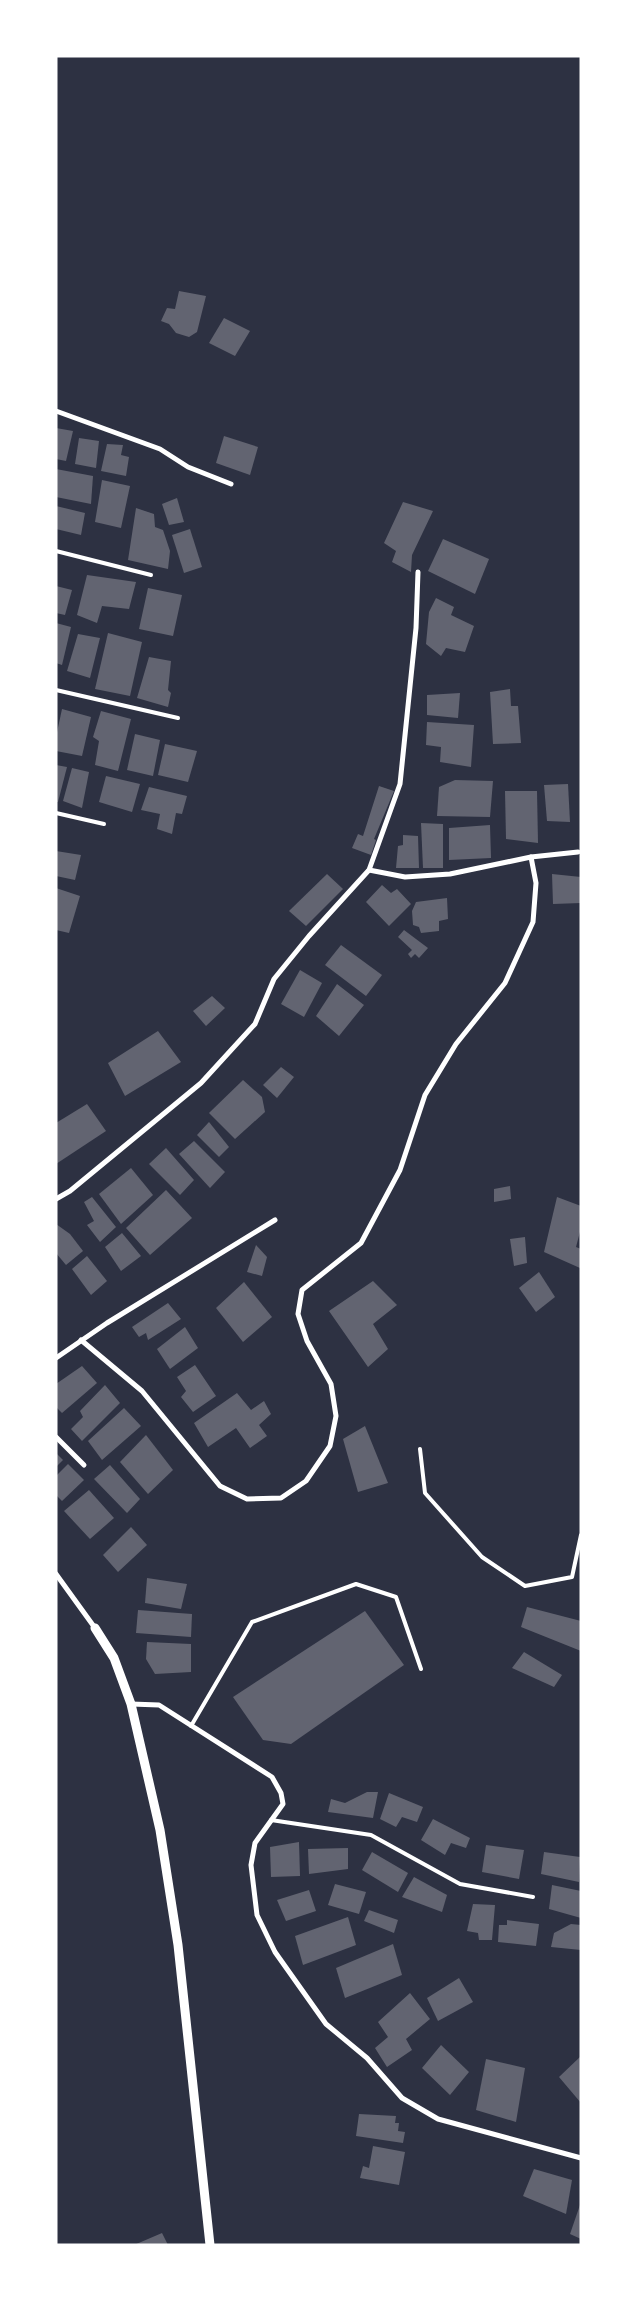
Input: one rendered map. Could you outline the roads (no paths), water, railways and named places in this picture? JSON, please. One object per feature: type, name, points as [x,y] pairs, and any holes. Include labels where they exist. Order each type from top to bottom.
[{"type":"street","points":[[56,411],[160,450],[188,467],[231,484]]},
{"type":"street","points":[[56,1199],[70,1190],[200,1083],[255,1024],[274,978],[369,870],[400,784],[416,628],[418,572]]},
{"type":"street","points":[[369,870],[405,877],[450,874],[531,857],[578,852]]},
{"type":"street","points":[[81,1340],[142,1391],[220,1486],[247,1499],[281,1498],[306,1481],[330,1446],[336,1416],[331,1384],[307,1341],[298,1314],[302,1290],[361,1243],[400,1170],[425,1095],[456,1044],[504,983],[532,922],[536,884],[531,857]]},
{"type":"street","points":[[56,1358],[81,1340],[275,1220]]},
{"type":"street","points":[[56,1437],[84,1465]]},
{"type":"street","points":[[56,1574],[114,1658],[131,1704],[160,1830],[178,1945],[210,2245]]},
{"type":"street","points":[[131,1704],[159,1705],[272,1777],[281,1792],[283,1804],[255,1843],[251,1866],[256,1915],[276,1952],[326,2024],[368,2058],[402,2098],[438,2119],[581,2158]]},
{"type":"lane","points":[[56,551],[151,575]]},
{"type":"lane","points":[[56,690],[178,718]]},
{"type":"lane","points":[[56,813],[104,824]]},
{"type":"lane","points":[[420,1449],[425,1493],[482,1557],[526,1586],[572,1577],[581,1535]]},
{"type":"lane","points":[[191,1726],[252,1622],[356,1584],[396,1597],[421,1669]]},
{"type":"lane","points":[[271,1820],[371,1835],[460,1884],[534,1897]]}]
